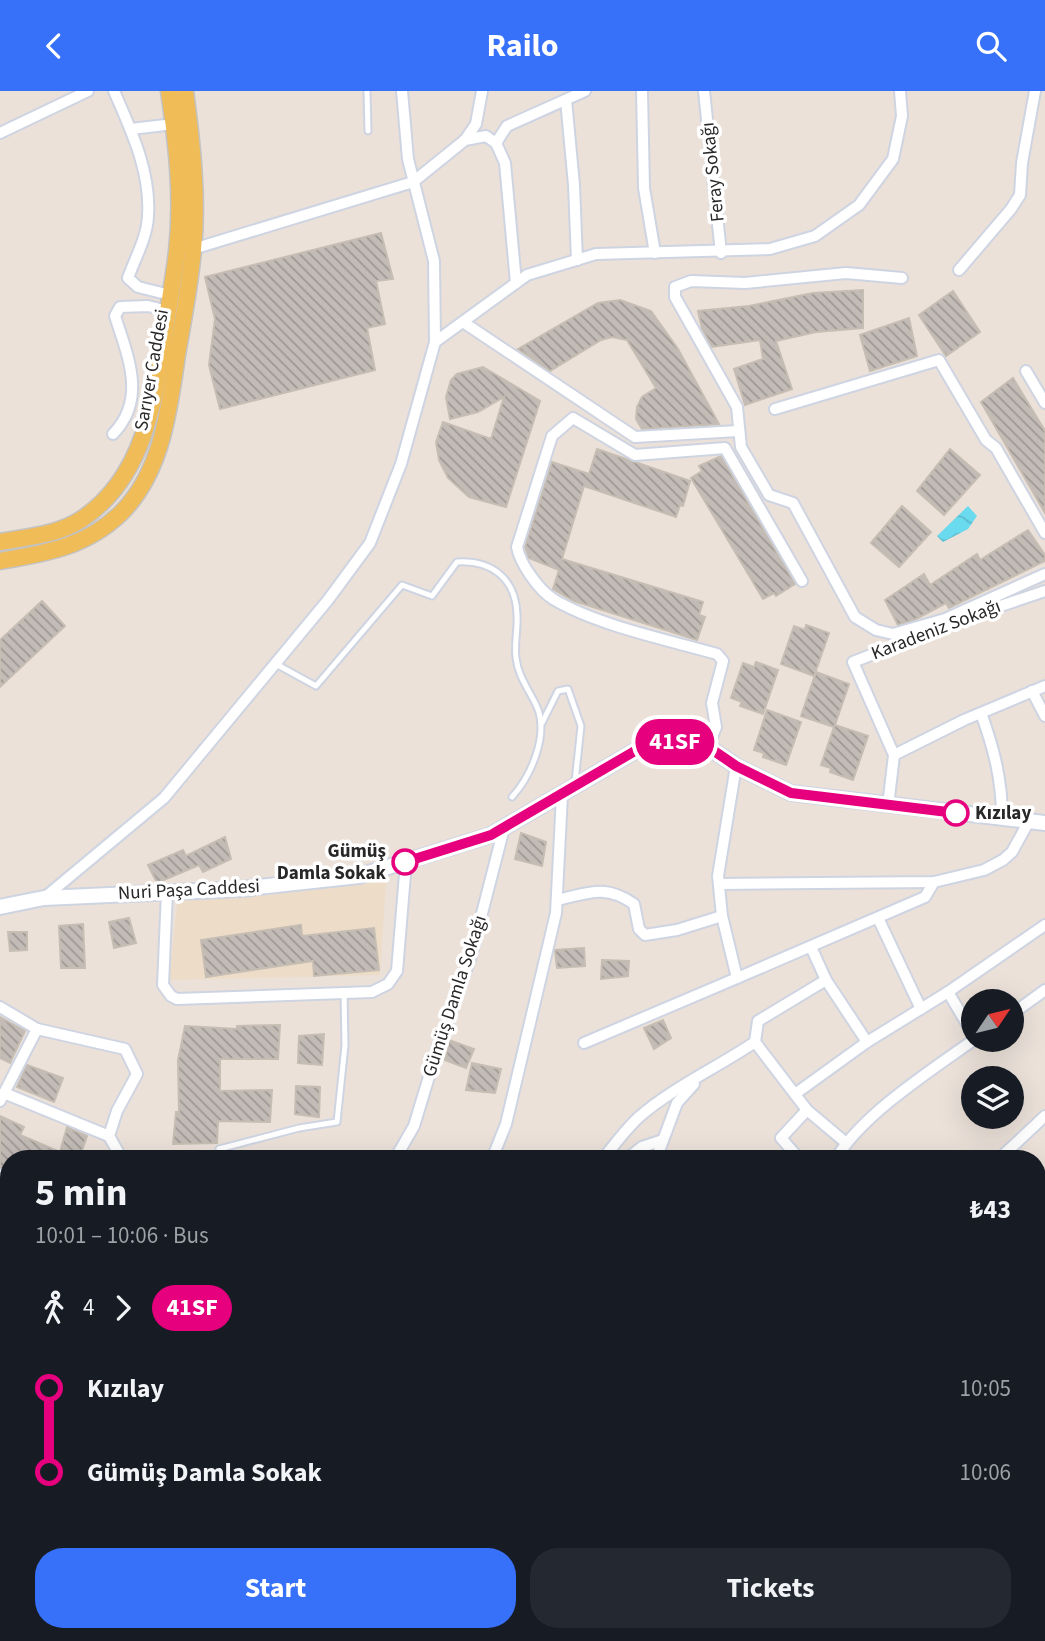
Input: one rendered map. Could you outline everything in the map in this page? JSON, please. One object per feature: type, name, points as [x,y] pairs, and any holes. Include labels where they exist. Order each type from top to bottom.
[{"type":"main road","name":"Sarıyer Caddesi","points":[[0,542],[58,531],[80,521],[109,495],[129,467],[146,432],[177,250],[179,207],[174,124],[169,91]]},
{"type":"main road","name":"Sarıyer Caddesi","points":[[0,561],[49,552],[86,540],[123,511],[150,470],[166,423],[193,249],[194,188],[185,91]]},
{"type":"street","points":[[0,133],[88,91]]},
{"type":"street","points":[[114,91],[131,129],[146,180],[149,217],[139,255],[128,278],[138,287],[169,303]]},
{"type":"street","points":[[44,898],[164,798],[328,600],[370,543],[401,464],[435,342],[434,261],[413,183],[402,91]]},
{"type":"street","points":[[193,249],[413,183],[465,140],[476,124],[482,91]]},
{"type":"street","points":[[496,143],[507,126],[585,91]]},
{"type":"street","points":[[642,91],[644,188],[655,254]]},
{"type":"street","name":"Feray Sokağı","points":[[704,91],[721,253]]},
{"type":"street","points":[[435,342],[527,275],[596,254],[721,253],[770,249],[816,236],[859,205],[893,159],[902,116],[900,91]]},
{"type":"street","points":[[959,270],[1012,209],[1020,195],[1022,163],[1035,91]]},
{"type":"street","points":[[566,100],[574,185],[576,260]]},
{"type":"street","points":[[131,129],[174,124]]},
{"type":"street","points":[[465,140],[486,136],[496,143],[505,163],[516,283]]},
{"type":"street","points":[[902,278],[846,274],[745,283],[691,281],[675,287],[675,297],[737,407],[741,447],[769,495],[793,503],[855,617],[876,630],[893,634],[945,619],[1045,574]]},
{"type":"street","points":[[113,434],[124,423],[134,397],[132,370],[115,316],[120,307],[169,303]]},
{"type":"street","points":[[463,322],[635,437],[738,431]]},
{"type":"street","points":[[775,408],[939,360],[986,440],[996,448],[1045,533]]},
{"type":"street","points":[[1026,371],[1045,403]]},
{"type":"street","points":[[802,581],[725,448],[719,446],[635,455],[573,418],[552,436],[517,547],[519,558],[551,598],[583,613],[717,654],[723,661],[712,703],[716,727],[709,744],[736,766],[791,793],[1045,823]]},
{"type":"street","name":"Karadeniz Sokağı","points":[[894,755],[853,662],[1045,591]]},
{"type":"street","points":[[888,806],[894,755],[1045,685]]},
{"type":"street","points":[[1032,691],[1045,716]]},
{"type":"street","points":[[981,713],[996,754],[1002,785],[1002,818]]},
{"type":"street","name":"Nuri Paşa Caddesi","points":[[0,907],[44,898],[241,889],[359,876],[491,835],[640,748],[695,738],[709,744]]},
{"type":"street","points":[[736,766],[719,884],[722,916],[737,978]]},
{"type":"street","points":[[496,1150],[506,1124],[557,900],[568,792]]},
{"type":"street","points":[[719,884],[934,882],[984,870],[1003,860],[1012,852],[1028,821]]},
{"type":"street","name":"Gümüş Damla Sokağı","points":[[400,1150],[414,1126],[438,1047],[471,956],[504,828]]},
{"type":"street","points":[[167,892],[163,985],[171,996],[177,999],[344,993],[381,989],[397,971],[405,862]]},
{"type":"street","points":[[584,1043],[925,897],[934,882]]},
{"type":"street","points":[[557,900],[599,890],[617,892],[634,904],[639,929],[645,935],[677,930],[722,916]]},
{"type":"street","points":[[878,918],[921,1009]]},
{"type":"street","points":[[795,1094],[867,1042],[948,992],[1045,925]]},
{"type":"street","points":[[811,947],[826,980],[867,1042]]},
{"type":"street","points":[[826,980],[758,1021],[755,1042],[807,1109],[845,1142]]},
{"type":"street","points":[[1024,1005],[1045,990]]},
{"type":"street","points":[[948,992],[961,1014]]},
{"type":"street","points":[[0,1007],[37,1028],[125,1049],[137,1074],[117,1111],[109,1136]]},
{"type":"street","points":[[37,1028],[2,1097],[109,1136],[117,1150]]},
{"type":"street","points":[[610,1150],[637,1118],[675,1090],[698,1079],[755,1042]]},
{"type":"street","points":[[841,1150],[845,1142],[923,1076],[961,1049]]},
{"type":"street","points":[[659,1150],[677,1103],[698,1079]]},
{"type":"street","points":[[792,1150],[781,1138],[807,1109]]},
{"type":"street","points":[[1009,1150],[1045,1117]]},
{"type":"street","points":[[638,1150],[663,1140]]},
{"type":"lane","points":[[367,91],[369,131]]},
{"type":"lane","points":[[274,663],[316,687],[402,585],[432,596],[457,562],[484,563],[495,569],[514,600],[517,613],[516,658],[542,723]]},
{"type":"lane","points":[[512,797],[533,761],[541,740],[542,723],[558,691],[568,689],[581,726],[568,792]]},
{"type":"lane","points":[[219,1149],[299,1128],[337,1122],[345,1045],[344,993]]},
{"type":"shaded area","points":[[386,882],[380,975],[169,980],[178,897]]},
{"type":"water","points":[[968,506],[977,516],[968,529],[943,542],[937,536]]},
{"type":"building","points":[[381,233],[393,279],[376,281],[385,324],[367,328],[375,370],[220,409],[209,365],[215,319],[205,277]]},
{"type":"building","points":[[863,290],[863,328],[816,332],[776,341],[792,389],[745,405],[734,369],[763,359],[760,340],[712,347],[702,329],[698,311],[749,306],[813,293]]},
{"type":"building","points":[[953,291],[980,332],[946,356],[919,315]]},
{"type":"building","points":[[620,300],[651,311],[678,349],[719,424],[642,429],[636,419],[637,407],[642,397],[656,388],[627,340],[612,337],[601,340],[550,371],[518,349],[598,303]]},
{"type":"building","points":[[909,318],[917,356],[870,371],[860,335]]},
{"type":"building","points":[[483,367],[540,401],[506,507],[469,497],[448,478],[439,460],[436,442],[443,422],[491,439],[504,397],[478,412],[450,419],[446,397],[451,380],[457,374]]},
{"type":"building","points":[[1013,378],[1045,431],[1045,513],[981,402]]},
{"type":"building","points":[[597,449],[690,481],[683,506],[680,505],[676,517],[584,486],[562,559],[703,602],[699,615],[705,617],[697,640],[574,601],[553,589],[559,570],[529,558],[525,547],[552,462],[589,474]]},
{"type":"building","points":[[950,449],[980,475],[944,515],[917,491]]},
{"type":"building","points":[[721,456],[795,584],[776,596],[774,593],[763,599],[691,478],[702,471],[699,466]]},
{"type":"building","points":[[902,506],[931,532],[899,567],[871,543]]},
{"type":"building","points":[[1028,530],[1045,555],[1045,561],[949,608],[946,603],[898,625],[885,600],[924,574],[930,585],[977,554],[980,560]]},
{"type":"building","points":[[42,601],[65,626],[0,687],[0,640]]},
{"type":"building","points":[[806,625],[829,633],[814,676],[781,664],[794,626],[805,630]]},
{"type":"building","points":[[756,662],[778,670],[763,714],[740,706],[742,702],[731,698],[743,663],[754,667]]},
{"type":"building","points":[[816,672],[849,684],[835,725],[868,736],[853,780],[830,772],[831,768],[821,765],[834,727],[801,716]]},
{"type":"building","points":[[767,710],[801,722],[786,765],[763,757],[764,753],[754,750]]},
{"type":"building","points":[[521,833],[546,842],[542,866],[515,859]]},
{"type":"building","points":[[225,837],[231,859],[203,872],[199,865],[157,883],[148,865],[183,850],[186,856]]},
{"type":"building","points":[[129,918],[136,943],[114,948],[109,922]]},
{"type":"building","points":[[83,924],[85,968],[61,968],[59,926]]},
{"type":"building","points":[[301,925],[302,936],[374,928],[379,970],[314,976],[313,961],[206,977],[201,940]]},
{"type":"building","points":[[8,932],[27,932],[27,950],[10,951]]},
{"type":"building","points":[[584,948],[585,966],[557,968],[555,950]]},
{"type":"building","points":[[602,960],[629,961],[628,976],[601,979]]},
{"type":"building","points":[[0,1017],[25,1031],[10,1063],[0,1058]]},
{"type":"building","points":[[663,1020],[671,1038],[654,1049],[644,1028]]},
{"type":"building","points":[[280,1025],[278,1059],[220,1059],[220,1091],[272,1090],[270,1122],[218,1121],[217,1143],[173,1144],[176,1112],[179,1112],[178,1060],[185,1026],[237,1029],[237,1026]]},
{"type":"building","points":[[324,1034],[322,1065],[298,1063],[299,1036]]},
{"type":"building","points":[[449,1040],[474,1049],[466,1068],[445,1060]]},
{"type":"building","points":[[472,1063],[501,1069],[495,1093],[466,1090]]},
{"type":"building","points":[[27,1065],[63,1078],[54,1102],[17,1087]]},
{"type":"building","points":[[296,1086],[320,1087],[319,1117],[295,1114]]},
{"type":"building","points":[[0,1116],[24,1127],[20,1135],[55,1150],[0,1150]]},
{"type":"building","points":[[67,1127],[87,1136],[82,1150],[61,1150]]},
{"type":"bus line","name":"41SF","points":[[405,862],[491,835],[640,748],[695,738],[709,744],[736,766],[791,793],[956,813]]},
{"type":"place","name":"Kızılay","points":[[956,813]]},
{"type":"place","name":"Gümüş Damla Sokak","points":[[405,862]]}]
